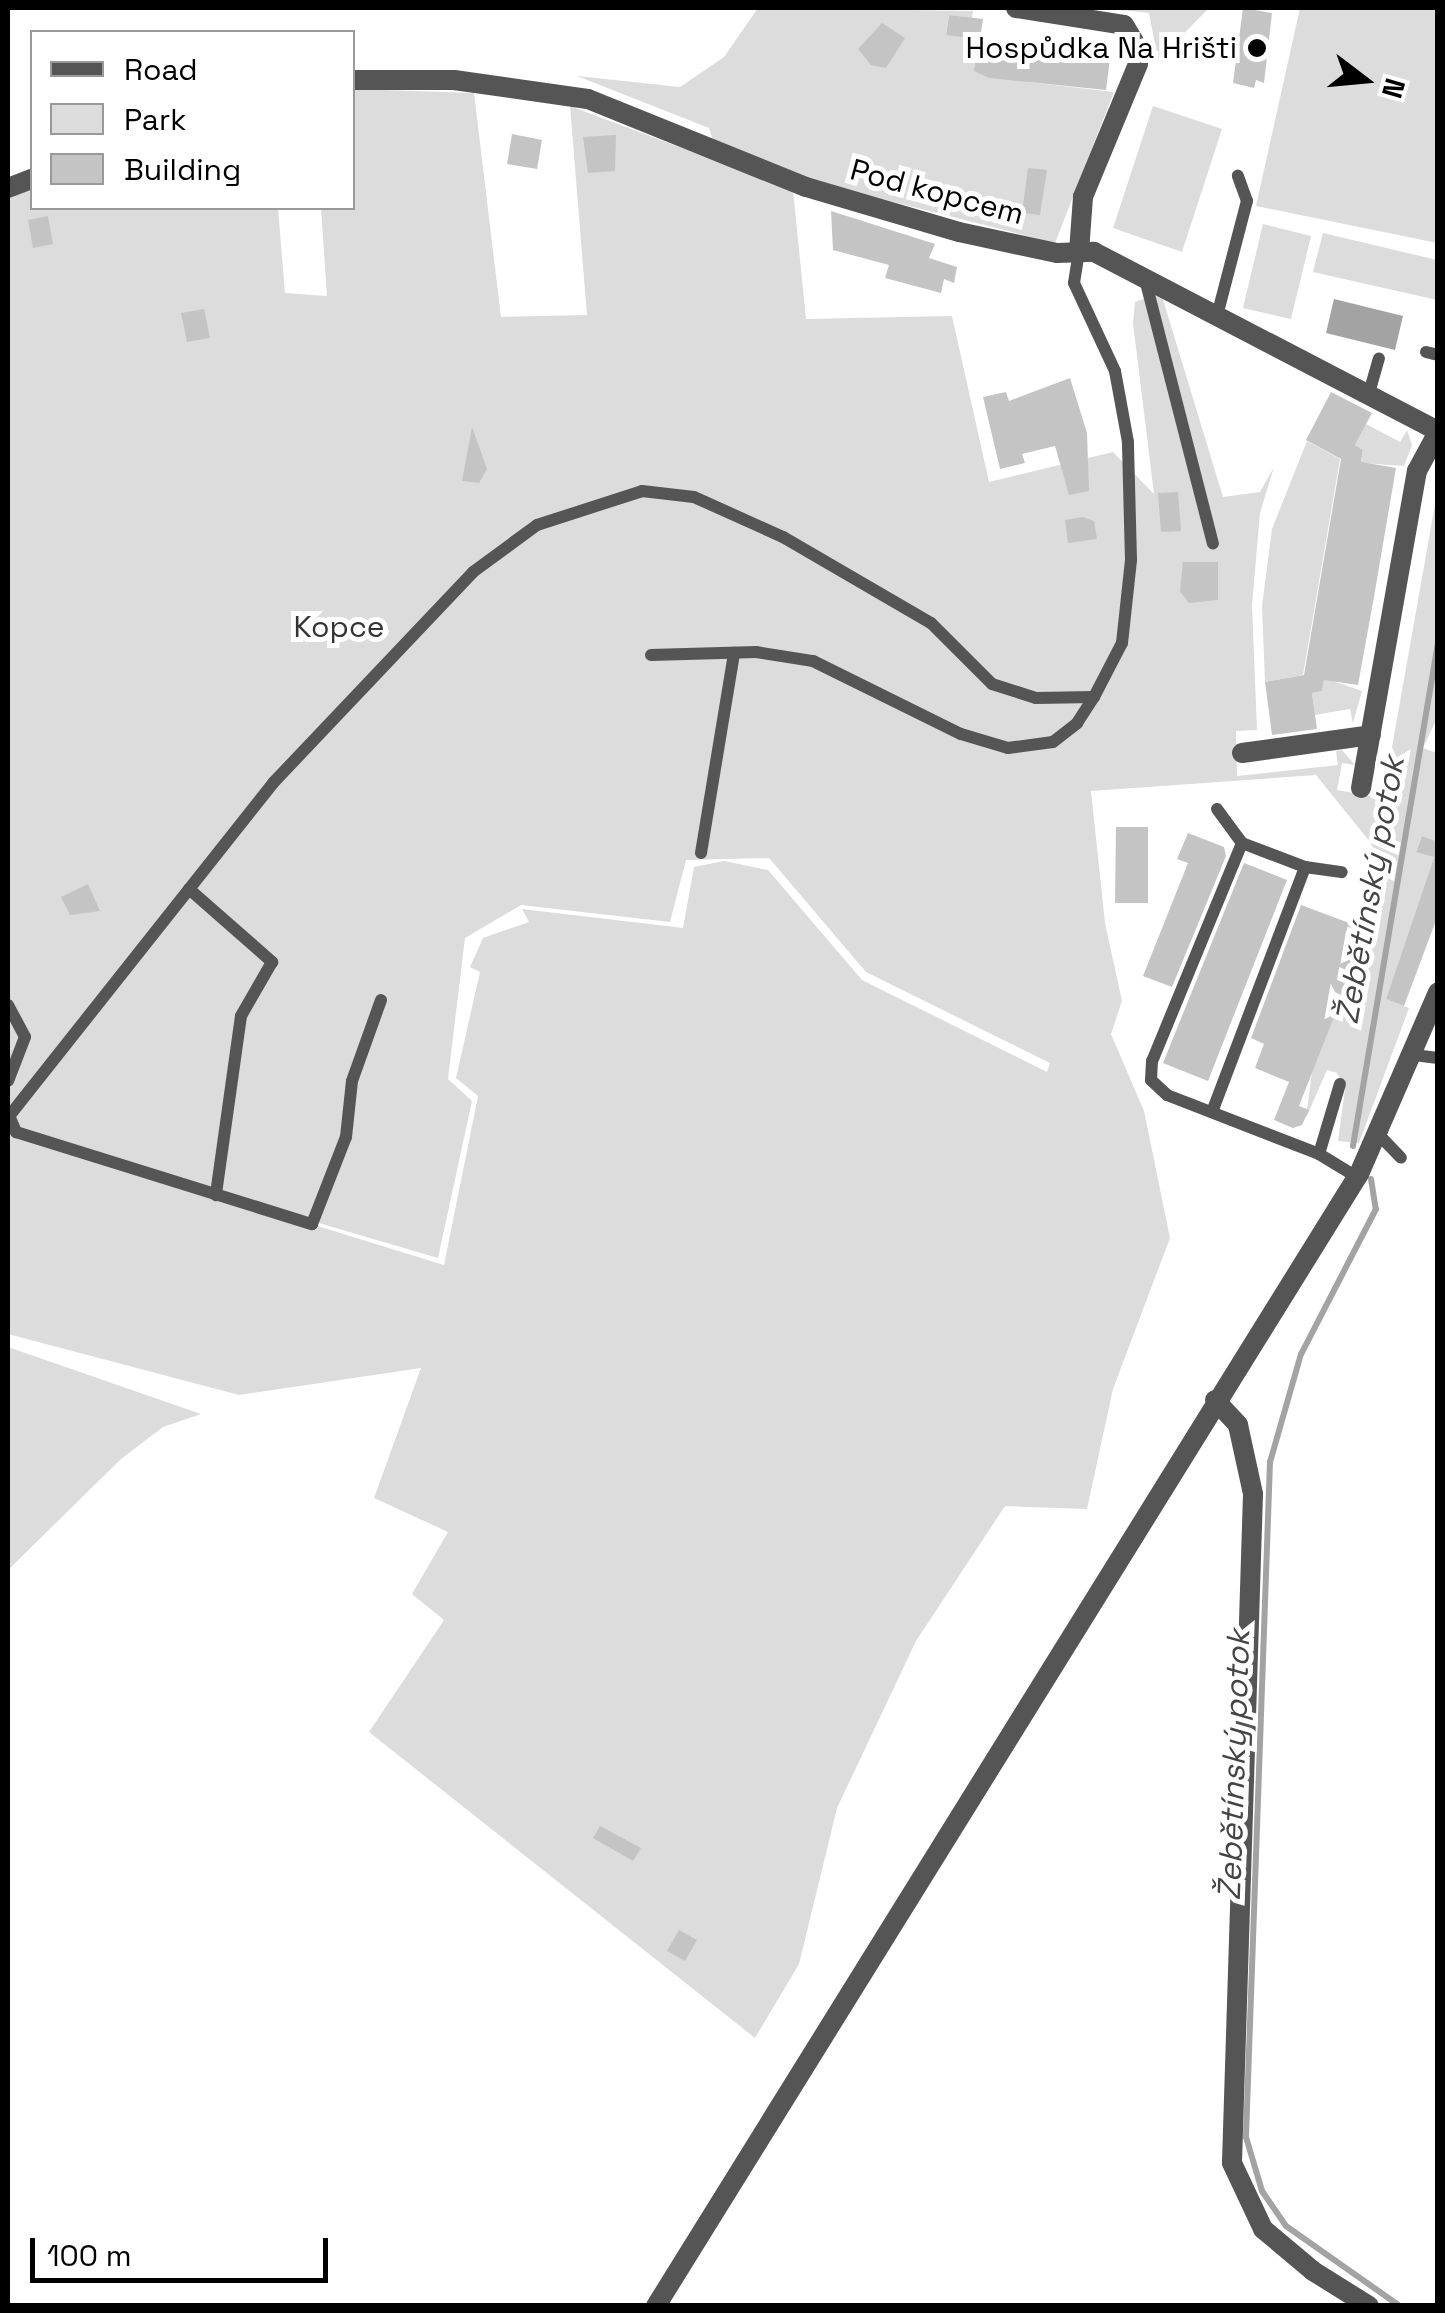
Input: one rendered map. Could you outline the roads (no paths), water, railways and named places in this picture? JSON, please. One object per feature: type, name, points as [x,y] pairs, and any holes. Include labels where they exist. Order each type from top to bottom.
[{"type":"street","points":[[1016,8],[1124,24],[1137,47],[1138,64],[1083,197],[1079,251]]},
{"type":"street","name":"Pod kopcem","points":[[355,80],[454,80],[588,100],[806,187],[959,232],[1057,253],[1079,251],[1144,276],[1218,312],[1438,431],[1418,471],[1362,788]]},
{"type":"street","points":[[1242,753],[1370,735]]},
{"type":"street","points":[[656,2306],[1362,1170],[1380,1136],[1438,992]]},
{"type":"street","points":[[1216,1400],[1238,1425],[1253,1494],[1232,2163],[1263,2228],[1313,2271],[1369,2306]]},
{"type":"lane","points":[[1218,312],[1247,201],[1238,176]]},
{"type":"lane","points":[[652,655],[734,653],[813,662],[961,734],[1008,748],[1053,742],[1077,723],[1122,643],[1131,560],[1128,442],[1115,371],[1074,282],[1079,251]]},
{"type":"lane","points":[[1144,276],[1212,543]]},
{"type":"lane","points":[[1369,394],[1379,358]]},
{"type":"lane","points":[[381,1000],[352,1081],[346,1137],[312,1224],[16,1132],[9,1114],[273,783],[474,572],[537,525],[642,492],[694,497],[783,537],[931,623],[992,684],[1036,698],[1094,697]]},
{"type":"lane","points":[[701,853],[734,653]]},
{"type":"lane","points":[[1217,809],[1242,843],[1304,867],[1342,872]]},
{"type":"lane","points":[[1242,843],[1152,1061],[1151,1080],[1167,1095],[1362,1170]]},
{"type":"lane","points":[[1212,1112],[1304,867]]},
{"type":"lane","points":[[189,889],[272,962],[241,1016],[216,1195]]},
{"type":"lane","points":[[8,1005],[25,1037],[8,1081]]},
{"type":"lane","points":[[1416,1051],[1438,1058]]},
{"type":"lane","points":[[1319,1154],[1340,1084]]},
{"type":"lane","points":[[1380,1136],[1401,1158]]},
{"type":"waterway","name":"Žebětínský potok","points":[[1353,1146],[1438,643]]},
{"type":"waterway","name":"Žebětínský potok","points":[[1371,1179],[1376,1209],[1301,1354],[1270,1462],[1246,2137],[1262,2191],[1286,2226],[1400,2306]]},
{"type":"place","name":"Hospůdka Na Hrišti","points":[[1257,48]]},
{"type":"park label","name":"Kopce","points":[[339,627]]}]
